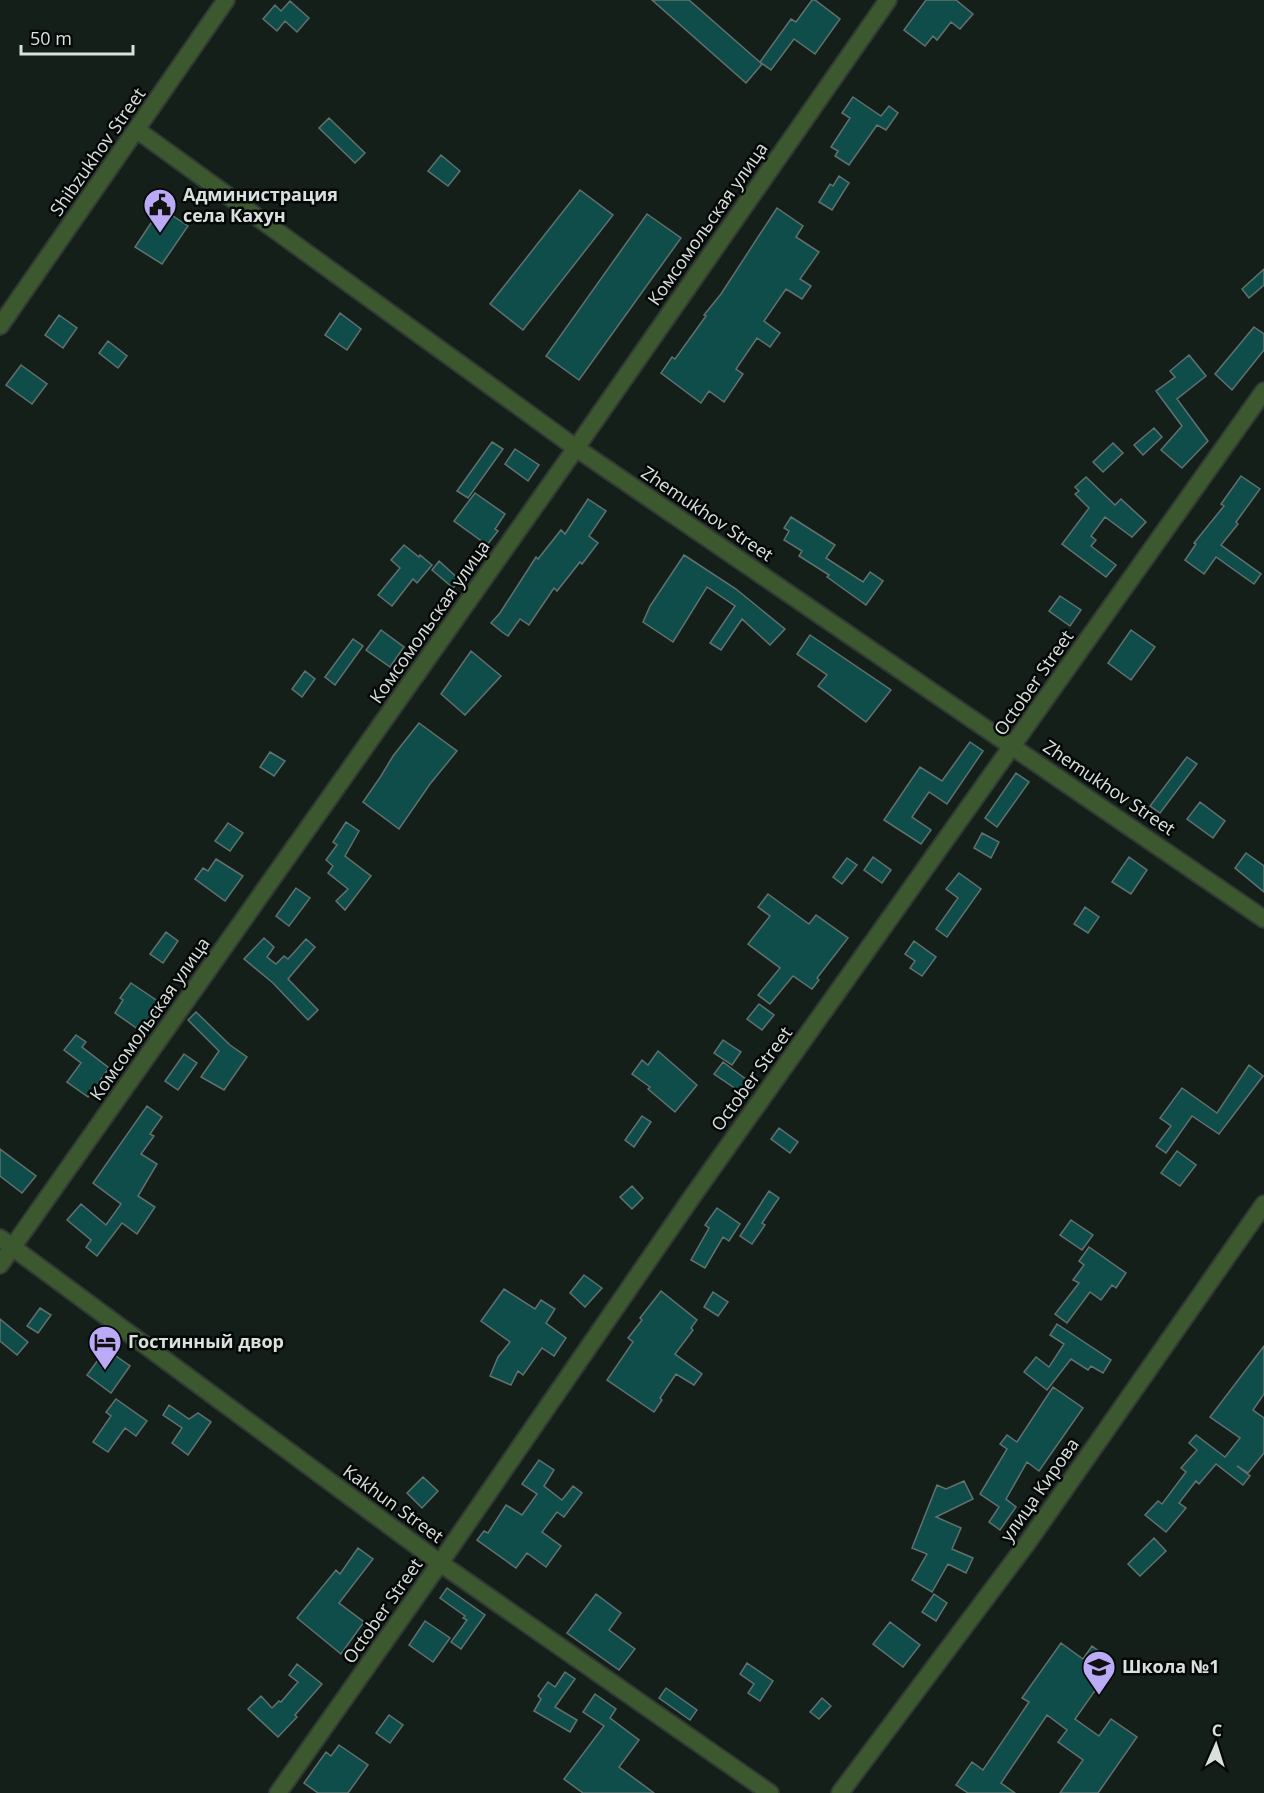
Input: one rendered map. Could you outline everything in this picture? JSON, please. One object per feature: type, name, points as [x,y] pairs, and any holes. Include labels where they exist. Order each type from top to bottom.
[{"type":"street","name":"Shibzukhov Street","points":[[0,326],[226,0]]},
{"type":"street","name":"Комсомольская улица","points":[[0,1265],[6,1243],[576,448],[888,0]]},
{"type":"street","name":"Zhemukhov Street","points":[[137,130],[576,448],[1264,918]]},
{"type":"street","name":"October Street","points":[[278,1793],[440,1563],[692,1197],[1264,391]]},
{"type":"street","name":"улица Кирова","points":[[840,1793],[1028,1542],[1264,1204]]},
{"type":"street","name":"Kakhun Street","points":[[6,1243],[440,1563],[770,1793]]},
{"type":"building","points":[[652,0],[689,0],[762,64],[746,83]]},
{"type":"building","points":[[812,0],[840,19],[815,54],[794,39],[771,70],[760,62],[791,19],[796,22]]},
{"type":"building","points":[[926,0],[956,0],[973,14],[960,29],[951,22],[937,40],[933,36],[925,46],[904,30]]},
{"type":"building","points":[[290,1],[309,18],[297,32],[285,21],[277,31],[263,19],[275,5],[281,11]]},
{"type":"building","points":[[853,97],[881,116],[889,106],[898,113],[886,130],[877,125],[849,165],[835,156],[838,151],[831,147],[850,118],[842,113]]},
{"type":"building","points":[[329,118],[365,153],[355,163],[319,128]]},
{"type":"building","points":[[441,155],[460,171],[448,186],[428,171]]},
{"type":"building","points":[[839,176],[849,183],[832,210],[819,202],[830,184],[833,186]]},
{"type":"building","points":[[580,190],[613,215],[523,330],[490,304]]},
{"type":"building","points":[[161,208],[188,226],[162,264],[135,247]]},
{"type":"building","points":[[777,208],[803,226],[796,237],[819,252],[800,279],[811,286],[802,299],[786,289],[764,321],[780,333],[770,347],[757,338],[736,369],[743,374],[724,402],[709,391],[701,403],[661,373],[672,357],[675,359],[706,316],[704,315],[721,294]]},
{"type":"building","points":[[647,214],[681,238],[579,380],[546,356]]},
{"type":"building","points":[[1264,269],[1264,285],[1249,298],[1242,289]]},
{"type":"building","points":[[340,313],[361,329],[347,350],[325,335]]},
{"type":"building","points":[[59,315],[77,328],[63,348],[45,335]]},
{"type":"building","points":[[1254,327],[1264,334],[1264,350],[1232,390],[1215,374]]},
{"type":"building","points":[[108,341],[127,356],[118,368],[99,353]]},
{"type":"building","points":[[1189,355],[1206,376],[1177,399],[1208,441],[1182,468],[1161,450],[1182,426],[1156,391],[1175,377],[1170,371]]},
{"type":"building","points":[[21,365],[47,384],[32,404],[6,385]]},
{"type":"building","points":[[1154,428],[1162,437],[1143,455],[1134,445]]},
{"type":"building","points":[[492,442],[503,449],[468,498],[457,491]]},
{"type":"building","points":[[1113,443],[1123,453],[1103,472],[1093,462]]},
{"type":"building","points":[[515,449],[539,465],[528,481],[505,464]]},
{"type":"building","points":[[1241,476],[1260,489],[1236,522],[1238,524],[1221,545],[1261,574],[1254,584],[1216,557],[1204,574],[1185,560],[1196,544],[1194,543],[1224,506],[1221,504]]},
{"type":"building","points":[[1086,477],[1115,505],[1121,499],[1146,522],[1132,537],[1105,517],[1091,536],[1096,540],[1091,546],[1116,565],[1106,577],[1062,544],[1089,508],[1075,494],[1079,491],[1075,487]]},
{"type":"building","points":[[475,493],[505,514],[495,529],[498,531],[487,545],[454,521]]},
{"type":"building","points":[[588,499],[606,511],[589,536],[598,543],[557,591],[554,588],[529,625],[520,619],[508,636],[491,623],[500,613],[536,557],[538,559],[561,530],[565,534]]},
{"type":"building","points":[[791,517],[835,545],[826,558],[863,582],[870,572],[883,581],[866,605],[827,577],[829,575],[799,556],[802,551],[784,540],[789,531],[784,528]]},
{"type":"building","points":[[404,545],[432,565],[417,583],[413,579],[392,606],[378,595],[400,568],[391,560]]},
{"type":"building","points":[[684,555],[736,589],[785,629],[770,645],[742,619],[721,650],[710,643],[735,606],[707,587],[673,642],[643,622],[650,606]]},
{"type":"building","points":[[439,561],[460,580],[453,588],[432,570]]},
{"type":"building","points":[[1060,596],[1081,610],[1070,626],[1049,611]]},
{"type":"building","points":[[381,630],[404,647],[390,667],[366,650]]},
{"type":"building","points":[[1131,630],[1155,647],[1131,680],[1108,663]]},
{"type":"building","points":[[810,635],[891,690],[866,722],[818,686],[827,675],[797,654]]},
{"type":"building","points":[[353,639],[363,646],[335,685],[325,677]]},
{"type":"building","points":[[471,651],[501,676],[465,715],[441,694]]},
{"type":"building","points":[[305,671],[315,679],[302,697],[292,689]]},
{"type":"building","points":[[419,723],[457,751],[430,784],[399,829],[363,802],[393,756]]},
{"type":"building","points":[[970,742],[983,751],[947,804],[929,792],[912,817],[931,830],[921,844],[884,820],[920,767],[942,781]]},
{"type":"building","points":[[270,752],[285,761],[274,776],[260,767]]},
{"type":"building","points":[[1187,757],[1197,764],[1160,813],[1150,806]]},
{"type":"building","points":[[1016,773],[1029,782],[997,827],[985,818]]},
{"type":"building","points":[[1200,802],[1225,821],[1213,838],[1187,819]]},
{"type":"building","points":[[346,822],[359,831],[345,856],[371,876],[345,910],[336,901],[348,889],[328,873],[333,866],[326,860],[337,845],[333,842]]},
{"type":"building","points":[[228,823],[243,833],[230,851],[215,841]]},
{"type":"building","points":[[982,833],[999,842],[991,858],[974,848]]},
{"type":"building","points":[[1246,853],[1264,866],[1264,892],[1235,868]]},
{"type":"building","points":[[873,857],[891,870],[882,883],[864,870]]},
{"type":"building","points":[[1129,857],[1147,870],[1131,894],[1112,882]]},
{"type":"building","points":[[847,858],[857,865],[842,884],[833,877]]},
{"type":"building","points":[[216,859],[243,876],[225,901],[195,879],[203,868],[208,871]]},
{"type":"building","points":[[959,873],[981,889],[947,937],[936,929],[958,898],[946,889]]},
{"type":"building","points":[[296,888],[310,898],[289,926],[276,916]]},
{"type":"building","points":[[768,894],[809,924],[816,915],[848,938],[817,978],[819,980],[812,989],[793,976],[770,1004],[758,995],[780,968],[748,944],[770,916],[758,907]]},
{"type":"building","points":[[1085,907],[1099,917],[1088,933],[1074,924]]},
{"type":"building","points":[[166,932],[178,941],[163,963],[150,954]]},
{"type":"building","points":[[264,938],[274,947],[267,957],[276,964],[284,956],[288,959],[306,939],[315,947],[288,979],[318,1010],[308,1020],[273,983],[244,959]]},
{"type":"building","points":[[914,941],[936,957],[922,976],[910,968],[915,961],[905,954]]},
{"type":"building","points":[[131,983],[162,1004],[142,1032],[115,1013],[123,1000],[120,998]]},
{"type":"building","points":[[759,1004],[774,1015],[762,1030],[747,1019]]},
{"type":"building","points":[[196,1012],[230,1045],[247,1057],[224,1090],[201,1077],[219,1051],[188,1020]]},
{"type":"building","points":[[76,1035],[86,1042],[82,1047],[109,1068],[88,1097],[67,1082],[81,1063],[64,1050]]},
{"type":"building","points":[[723,1040],[741,1052],[732,1065],[714,1053]]},
{"type":"building","points":[[658,1051],[697,1085],[675,1112],[648,1089],[650,1087],[632,1074],[642,1060],[648,1065]]},
{"type":"building","points":[[184,1054],[197,1063],[178,1090],[165,1081]]},
{"type":"building","points":[[723,1062],[747,1080],[739,1091],[714,1074]]},
{"type":"building","points":[[1249,1065],[1263,1076],[1219,1134],[1192,1116],[1166,1153],[1156,1146],[1171,1126],[1160,1118],[1182,1088],[1217,1113]]},
{"type":"building","points":[[147,1106],[162,1117],[150,1134],[154,1136],[141,1154],[157,1164],[138,1196],[155,1207],[137,1234],[122,1223],[97,1256],[86,1247],[91,1240],[67,1220],[81,1204],[106,1225],[121,1204],[93,1183]]},
{"type":"building","points":[[642,1116],[651,1122],[634,1147],[625,1140]]},
{"type":"building","points":[[779,1128],[798,1142],[790,1153],[771,1139]]},
{"type":"building","points":[[0,1149],[36,1176],[22,1193],[0,1176]]},
{"type":"building","points":[[1177,1151],[1196,1165],[1180,1186],[1161,1173]]},
{"type":"building","points":[[632,1186],[643,1198],[632,1209],[620,1197]]},
{"type":"building","points":[[769,1191],[779,1198],[762,1223],[765,1225],[752,1244],[740,1236]]},
{"type":"building","points":[[717,1208],[740,1224],[729,1241],[723,1237],[705,1268],[691,1260],[709,1228],[705,1225]]},
{"type":"building","points":[[1071,1220],[1093,1235],[1082,1250],[1060,1235]]},
{"type":"building","points":[[1089,1247],[1126,1273],[1116,1288],[1112,1285],[1101,1300],[1090,1292],[1067,1323],[1055,1314],[1079,1283],[1073,1280],[1084,1265],[1079,1261]]},
{"type":"building","points":[[584,1275],[602,1288],[585,1307],[570,1293]]},
{"type":"building","points":[[504,1289],[535,1309],[541,1300],[555,1309],[546,1323],[566,1338],[554,1356],[542,1348],[523,1375],[518,1371],[511,1385],[490,1376],[498,1357],[510,1342],[481,1321]]},
{"type":"building","points":[[661,1291],[697,1320],[691,1328],[693,1330],[675,1354],[702,1374],[694,1385],[676,1374],[660,1398],[662,1400],[654,1412],[607,1380],[633,1342],[628,1338],[642,1320],[640,1318]]},
{"type":"building","points":[[713,1292],[728,1302],[718,1316],[704,1307]]},
{"type":"building","points":[[40,1308],[51,1315],[38,1333],[27,1326]]},
{"type":"building","points":[[0,1319],[28,1342],[17,1355],[0,1341]]},
{"type":"building","points":[[1057,1324],[1111,1360],[1103,1373],[1091,1366],[1088,1370],[1071,1359],[1047,1390],[1024,1372],[1036,1357],[1049,1367],[1064,1344],[1050,1335]]},
{"type":"building","points":[[1264,1346],[1264,1394],[1253,1410],[1264,1418],[1264,1453],[1248,1473],[1237,1466],[1250,1476],[1243,1485],[1216,1464],[1199,1484],[1196,1481],[1179,1503],[1186,1508],[1166,1532],[1145,1515],[1158,1501],[1162,1504],[1186,1472],[1181,1468],[1197,1450],[1189,1443],[1196,1435],[1225,1457],[1240,1438],[1210,1417]]},
{"type":"building","points":[[106,1349],[130,1366],[111,1393],[87,1375]]},
{"type":"building","points":[[1053,1387],[1083,1408],[1039,1471],[1027,1462],[1006,1499],[1016,1507],[1000,1530],[989,1522],[999,1507],[980,1494],[1007,1449],[1000,1444],[1007,1435],[1017,1442]]},
{"type":"building","points":[[116,1399],[147,1421],[136,1436],[125,1428],[108,1452],[93,1442],[111,1416],[106,1412]]},
{"type":"building","points":[[169,1405],[189,1419],[198,1413],[211,1422],[188,1455],[172,1443],[182,1428],[163,1415]]},
{"type":"building","points":[[539,1460],[554,1470],[544,1486],[562,1500],[573,1486],[582,1493],[564,1517],[557,1512],[542,1532],[561,1546],[546,1567],[527,1553],[516,1568],[477,1540],[484,1531],[488,1533],[506,1505],[522,1515],[537,1494],[522,1484]]},
{"type":"building","points":[[423,1477],[438,1491],[422,1508],[407,1493]]},
{"type":"building","points":[[964,1481],[973,1499],[936,1517],[961,1528],[952,1549],[973,1558],[966,1573],[948,1564],[932,1592],[912,1580],[927,1554],[912,1548],[937,1485],[946,1489]]},
{"type":"building","points":[[1154,1538],[1166,1551],[1140,1576],[1128,1564]]},
{"type":"building","points":[[358,1548],[373,1559],[339,1603],[364,1622],[341,1654],[297,1618],[336,1570],[340,1574]]},
{"type":"building","points":[[447,1588],[485,1615],[461,1649],[451,1642],[467,1620],[463,1618],[465,1616],[440,1598]]},
{"type":"building","points":[[596,1594],[621,1613],[609,1630],[635,1649],[619,1670],[567,1633]]},
{"type":"building","points":[[934,1594],[947,1603],[936,1621],[922,1612]]},
{"type":"building","points":[[425,1621],[450,1638],[433,1662],[409,1645]]},
{"type":"building","points":[[890,1622],[920,1645],[903,1667],[873,1644]]},
{"type":"building","points":[[1061,1643],[1083,1659],[1092,1646],[1101,1653],[1092,1665],[1106,1675],[1075,1719],[1099,1736],[1111,1719],[1137,1737],[1098,1793],[1060,1793],[1083,1760],[1058,1742],[1067,1730],[1047,1715],[1001,1783],[1015,1793],[968,1793],[956,1785],[972,1762],[983,1770],[1029,1702],[1022,1698]]},
{"type":"building","points":[[747,1663],[773,1681],[760,1701],[748,1693],[754,1684],[740,1674]]},
{"type":"building","points":[[297,1664],[322,1684],[295,1715],[297,1717],[278,1737],[248,1709],[261,1696],[272,1708],[279,1701],[281,1702],[298,1682],[289,1675]]},
{"type":"building","points":[[565,1672],[575,1679],[555,1707],[577,1720],[570,1732],[534,1711],[541,1699],[538,1696],[548,1682],[555,1687]]},
{"type":"building","points":[[666,1688],[697,1710],[690,1720],[659,1698]]},
{"type":"building","points":[[595,1694],[616,1709],[610,1718],[639,1740],[619,1767],[654,1793],[583,1793],[564,1779],[604,1726],[583,1712]]},
{"type":"building","points":[[822,1698],[831,1706],[819,1719],[810,1712]]},
{"type":"building","points":[[389,1715],[403,1725],[390,1743],[376,1733]]},
{"type":"building","points":[[339,1745],[368,1765],[348,1793],[318,1793],[304,1783],[326,1752],[331,1756]]},
{"type":"place","name":"Администрация села Кахун","points":[[160,234]]},
{"type":"place","name":"Гостинный двор","points":[[105,1371]]},
{"type":"place","name":"Школа №1","points":[[1099,1696]]}]
